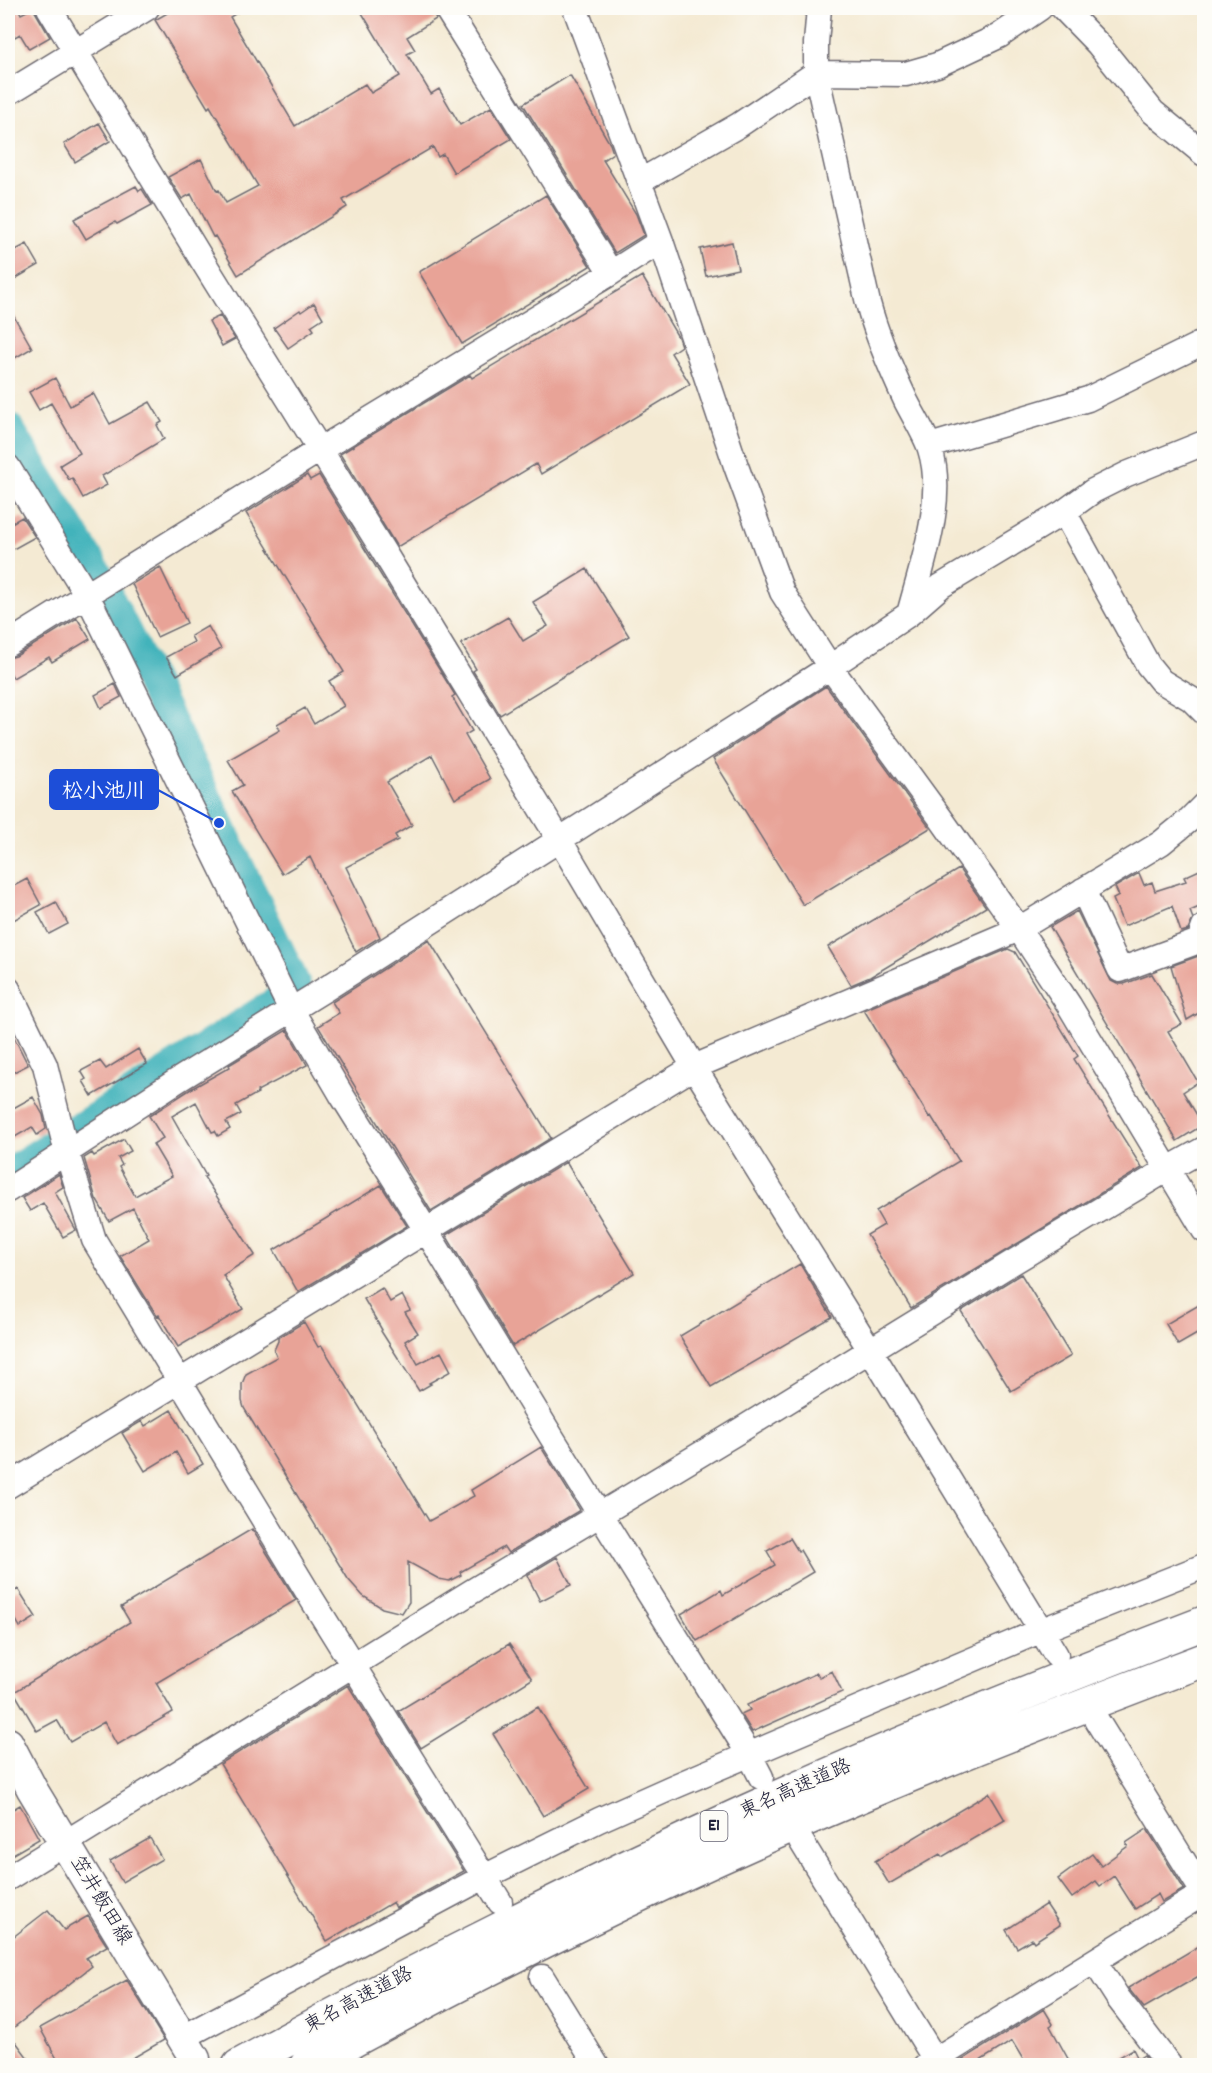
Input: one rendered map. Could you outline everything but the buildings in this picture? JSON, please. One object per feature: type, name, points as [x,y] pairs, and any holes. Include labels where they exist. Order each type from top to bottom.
[{"type":"highway","name":"東名高速道路","points":[[239,2066],[387,1985],[566,1896],[746,1811],[928,1733],[1204,1623]]},
{"type":"highway","name":"東名高速道路","points":[[306,2066],[580,1923],[759,1841],[941,1763],[1204,1660]]},
{"type":"main road","name":"笠井飯田線","points":[[8,1743],[32,1789],[189,2048]]},
{"type":"street","points":[[49,8],[559,839],[694,1067],[1056,1655]]},
{"type":"street","points":[[8,93],[147,8]]},
{"type":"street","points":[[446,8],[611,273]]},
{"type":"street","points":[[575,8],[661,240],[736,466],[782,592],[830,667],[1019,929],[1069,1005],[1204,1230]]},
{"type":"street","points":[[819,8],[816,74],[850,227],[875,327],[898,383],[930,446],[936,483],[928,540],[909,615]]},
{"type":"street","points":[[639,182],[739,125],[816,74],[906,74],[937,65],[999,36],[1040,8]]},
{"type":"street","points":[[1063,8],[1098,45],[1153,112],[1204,154]]},
{"type":"street","points":[[8,644],[661,240]]},
{"type":"street","points":[[930,446],[1088,399],[1204,342]]},
{"type":"street","points":[[8,1190],[178,1080],[286,1000],[559,839],[830,667],[909,615],[941,586],[1064,512],[1093,491],[1127,474],[1204,443]]},
{"type":"street","points":[[8,467],[87,595],[286,1000],[341,1094],[749,1754],[761,1777]]},
{"type":"street","points":[[1064,512],[1148,665],[1161,681],[1191,699],[1204,712]]},
{"type":"street","points":[[8,1486],[694,1067],[1019,929],[1161,843],[1204,805]]},
{"type":"street","points":[[1083,890],[1120,970],[1199,941],[1204,927]]},
{"type":"street","points":[[8,989],[45,1065],[67,1152],[94,1240],[307,1591],[500,1902]]},
{"type":"street","points":[[8,1878],[471,1592],[1204,1149]]},
{"type":"street","points":[[189,2048],[484,1876],[599,1820],[1040,1631],[1204,1566]]},
{"type":"street","points":[[801,1841],[933,2064],[1204,1894],[1096,1719]]},
{"type":"street","points":[[1095,1962],[1118,1998],[1170,2066]]},
{"type":"street","points":[[542,1977],[597,2066]]},
{"type":"waterway","points":[[8,428],[93,567],[159,699],[295,985],[292,992],[271,1006],[8,1174]]},
{"type":"place","name":"松小池川","points":[[219,823]]}]
